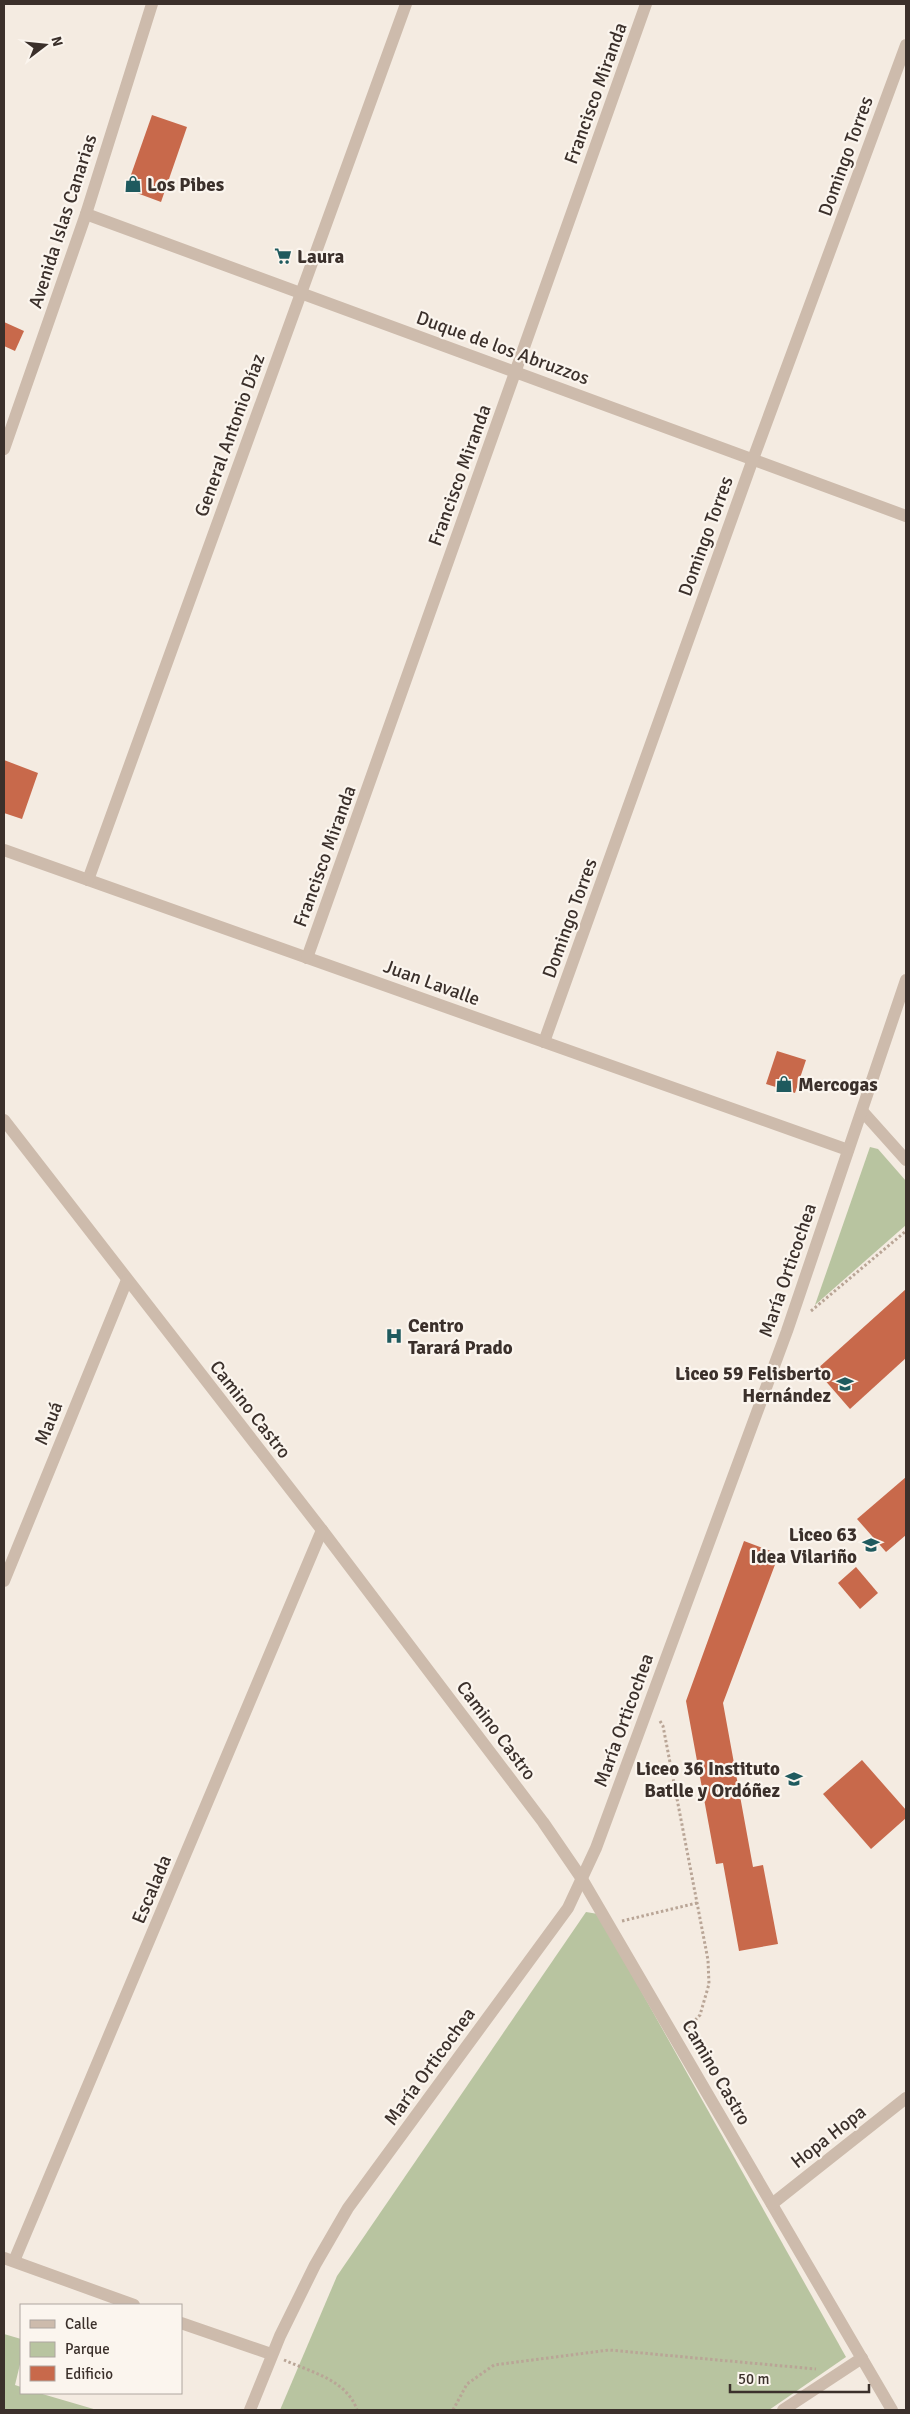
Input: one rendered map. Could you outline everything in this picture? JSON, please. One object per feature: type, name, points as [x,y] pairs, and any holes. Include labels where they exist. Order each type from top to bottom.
[{"type":"street","name":"Avenida Islas Canarias","points":[[4,449],[86,214],[152,4]]},
{"type":"street","name":"General Antonio Díaz","points":[[88,880],[406,4]]},
{"type":"street","name":"Francisco Miranda","points":[[307,958],[646,4]]},
{"type":"street","name":"Domingo Torres","points":[[544,1042],[753,459],[906,45]]},
{"type":"street","name":"Duque de los Abruzzos","points":[[86,214],[906,516]]},
{"type":"street","name":"Juan Lavalle","points":[[4,850],[848,1150]]},
{"type":"street","name":"María Orticochea","points":[[250,2410],[271,2354],[315,2265],[348,2208],[568,1908],[582,1879],[596,1848],[787,1331],[848,1150],[863,1112],[906,980]]},
{"type":"street","points":[[863,1112],[906,1160]]},
{"type":"street","name":"Camino Castro","points":[[4,1120],[322,1530],[543,1822],[582,1879],[609,1924],[892,2410]]},
{"type":"street","name":"Mauá","points":[[4,1581],[127,1280]]},
{"type":"street","name":"Escalada","points":[[9,2260],[322,1530]]},
{"type":"street","name":"Hopa Hopa","points":[[772,2204],[906,2098]]},
{"type":"street","points":[[9,2260],[131,2304]]},
{"type":"street","points":[[182,2323],[271,2354]]},
{"type":"street","points":[[783,2410],[862,2358]]},
{"type":"path","points":[[809,1312],[906,1231]]},
{"type":"path","points":[[648,1703],[663,1726],[708,1960],[709,1984],[700,2015],[677,2040]]},
{"type":"path","points":[[609,1924],[697,1903]]},
{"type":"path","points":[[453,2410],[467,2384],[494,2365],[609,2350],[842,2371]]},
{"type":"path","points":[[271,2354],[336,2383],[354,2401],[357,2410]]},
{"type":"green space","points":[[870,1147],[878,1149],[906,1181],[906,1225],[815,1305]]},
{"type":"green space","points":[[586,1912],[598,1914],[846,2357],[769,2410],[280,2410],[337,2276]]},
{"type":"green space","points":[[4,2334],[20,2339],[20,2364],[15,2385],[20,2387],[20,2394],[42,2394],[97,2410],[4,2410]]},
{"type":"building","points":[[152,115],[187,127],[161,202],[126,189]]},
{"type":"building","points":[[4,322],[24,331],[15,351],[4,346]]},
{"type":"building","points":[[4,760],[38,773],[22,819],[4,813]]},
{"type":"building","points":[[777,1051],[806,1060],[795,1093],[766,1084]]},
{"type":"building","points":[[906,1289],[906,1358],[850,1409],[816,1370]]},
{"type":"building","points":[[906,1477],[906,1535],[886,1552],[857,1519]]},
{"type":"building","points":[[744,1541],[779,1554],[723,1703],[753,1867],[763,1865],[778,1944],[739,1951],[723,1863],[716,1864],[686,1701]]},
{"type":"building","points":[[856,1567],[878,1593],[860,1609],[838,1583]]},
{"type":"building","points":[[862,1760],[906,1810],[906,1818],[871,1849],[823,1794]]},
{"type":"place","name":"Los Pibes","points":[[133,184]]},
{"type":"place","name":"Laura","points":[[283,256]]},
{"type":"place","name":"Mercogas","points":[[784,1084]]},
{"type":"place","name":"Centro Tarará Prado","points":[[394,1336]]},
{"type":"place","name":"Liceo 59 Felisberto Hernández","points":[[845,1384]]},
{"type":"place","name":"Liceo 63 Idea Vilariño","points":[[871,1545]]},
{"type":"place","name":"Liceo 36 Instituto Batlle y Ordóñez","points":[[794,1779]]}]
